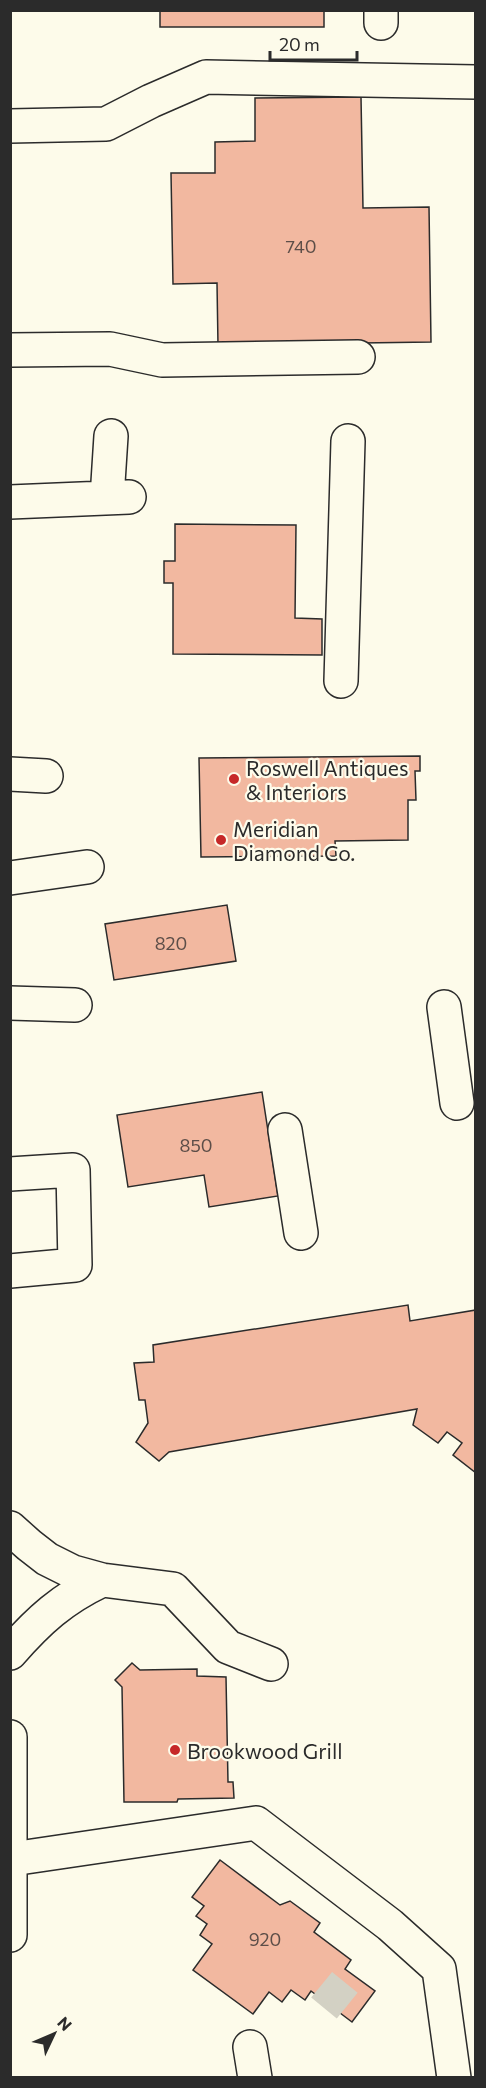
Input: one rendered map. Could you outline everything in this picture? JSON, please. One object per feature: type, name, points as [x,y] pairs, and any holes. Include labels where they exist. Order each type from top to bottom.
[{"type":"main road","points":[[10,126],[106,124],[206,77],[476,82]]},
{"type":"main road","points":[[10,350],[110,349],[162,360],[358,357]]},
{"type":"main road","points":[[10,502],[118,497],[111,436]]},
{"type":"main road","points":[[341,681],[348,441]]},
{"type":"main road","points":[[10,774],[46,776]]},
{"type":"main road","points":[[10,878],[87,867]]},
{"type":"main road","points":[[10,1003],[75,1005]]},
{"type":"main road","points":[[444,1007],[457,1103]]},
{"type":"main road","points":[[285,1131],[301,1233]]},
{"type":"main road","points":[[10,1174],[73,1170],[75,1265],[10,1271]]},
{"type":"main road","points":[[10,1528],[47,1559],[73,1572],[102,1580],[172,1589],[228,1647],[271,1664]]},
{"type":"main road","points":[[10,1653],[46,1615],[77,1591],[102,1580]]},
{"type":"main road","points":[[10,1737],[12,1859],[10,1935]]},
{"type":"main road","points":[[12,1859],[256,1823],[390,1925],[439,1969],[454,2078]]},
{"type":"building","points":[[160,10],[324,10],[324,27],[160,27]]},
{"type":"building","points":[[361,97],[363,208],[429,207],[431,342],[218,345],[217,283],[173,284],[171,173],[215,173],[215,142],[255,141],[255,98]]},
{"type":"building","points":[[175,524],[296,525],[295,618],[322,619],[322,655],[173,654],[173,583],[164,583],[164,561],[175,561]]},
{"type":"building","points":[[420,756],[420,771],[415,771],[416,800],[408,800],[408,840],[335,841],[336,856],[201,857],[199,758]]},
{"type":"building","points":[[227,905],[236,961],[114,980],[105,924]]},
{"type":"building","points":[[262,1092],[278,1196],[209,1207],[204,1175],[128,1187],[117,1115]]},
{"type":"building","points":[[408,1305],[410,1321],[476,1310],[476,1473],[453,1455],[462,1443],[447,1432],[438,1443],[413,1425],[417,1409],[169,1452],[159,1461],[136,1442],[148,1423],[145,1400],[139,1400],[134,1363],[154,1362],[153,1345]]},
{"type":"building","name":"Brookwood Grill","points":[[132,1663],[140,1670],[197,1669],[197,1676],[226,1677],[228,1782],[233,1782],[234,1798],[178,1799],[177,1802],[124,1802],[122,1687],[115,1680]]},
{"type":"building","points":[[220,1860],[280,1905],[290,1901],[320,1923],[314,1932],[351,1960],[345,1969],[375,1991],[352,2022],[311,1991],[305,2000],[291,1990],[282,2002],[269,1992],[253,2014],[193,1970],[212,1944],[200,1935],[207,1924],[196,1916],[204,1906],[192,1897]]},
{"type":"tunnel","points":[[324,2008],[355,1970]]},
{"type":"place","name":"Roswell Antiques & Interiors","points":[[234,779]]},
{"type":"place","name":"Meridian Diamond Co.","points":[[221,840]]},
{"type":"place","name":"Brookwood Grill","points":[[175,1750]]}]
